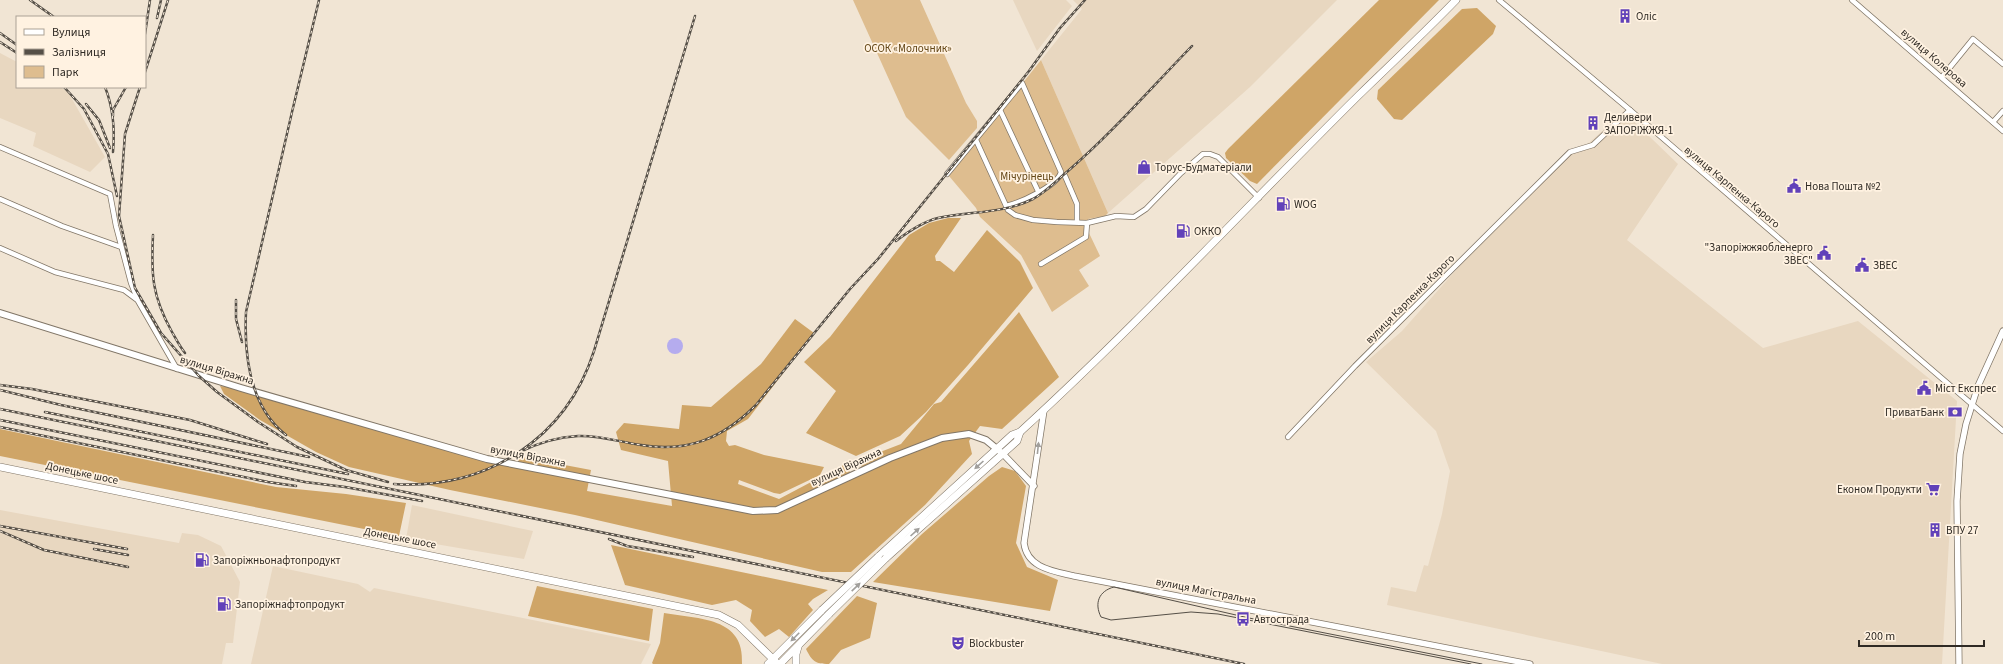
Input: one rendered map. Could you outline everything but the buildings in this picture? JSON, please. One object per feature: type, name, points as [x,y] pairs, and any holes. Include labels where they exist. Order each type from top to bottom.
[{"type":"main road","points":[[775,663],[878,557],[997,448],[1012,435],[1020,432],[1141,318],[1359,95],[1456,0]]},
{"type":"main road","name":"вулиця Віражна","points":[[0,313],[177,369],[487,459],[753,511],[777,510],[890,458],[942,438],[969,434],[986,440],[1003,454]]},
{"type":"main road","points":[[775,663],[799,644],[825,612],[1017,441],[1020,432]]},
{"type":"main road","name":"Донецьке шосе","points":[[0,467],[719,615],[738,625],[775,663]]},
{"type":"main road","points":[[796,664],[796,654],[799,644]]},
{"type":"street","points":[[1499,0],[1630,110]]},
{"type":"street","name":"вулиця Колерова","points":[[1852,0],[2003,131]]},
{"type":"street","points":[[1942,78],[1973,39],[2003,64]]},
{"type":"street","points":[[947,174],[1022,83],[1061,172],[1057,178],[1031,198],[1006,206]]},
{"type":"street","points":[[1000,110],[1038,191]]},
{"type":"street","name":"вулиця Карпенка-Карого","points":[[1288,437],[1355,366],[1570,152],[1593,145],[1630,110],[2003,431]]},
{"type":"street","points":[[1993,122],[2003,111]]},
{"type":"street","points":[[976,140],[1010,213],[1027,218],[1087,223],[1116,216],[1134,216],[1140,213],[1203,154],[1210,154],[1218,158],[1259,198]]},
{"type":"street","points":[[0,147],[107,193],[112,202],[121,246],[131,283],[138,301],[177,369]]},
{"type":"street","points":[[1065,176],[1077,204],[1077,222]]},
{"type":"street","points":[[0,199],[62,226],[121,246]]},
{"type":"street","points":[[1041,264],[1086,237],[1087,223]]},
{"type":"street","points":[[0,248],[54,272],[124,290],[138,301]]},
{"type":"street","points":[[124,290],[131,283]]},
{"type":"street","points":[[1959,664],[1957,544],[1958,469],[1960,454],[1972,404],[1982,372],[2003,330]]},
{"type":"street","name":"вулиця Магістральна","points":[[1044,410],[1034,487],[1025,533],[1025,549],[1029,559],[1038,566],[1052,571],[1530,664]]},
{"type":"street","name":"вулиця Віражна","points":[[1003,454],[1034,487]]},
{"type":"shaded area","points":[[1013,0],[1066,0],[1072,6],[1037,51]]},
{"type":"shaded area","points":[[1073,0],[1337,0],[1250,87],[1108,213],[1041,60],[1082,9]]},
{"type":"shaded area","points":[[1379,0],[1439,0],[1257,184],[1250,181],[1226,158],[1225,153]]},
{"type":"shaded area","points":[[1477,8],[1496,26],[1493,34],[1402,120],[1394,119],[1377,99],[1378,90],[1462,9]]},
{"type":"shaded area","points":[[0,53],[16,61],[16,88],[62,88],[68,92],[105,157],[90,172],[33,146],[36,133],[0,118]]},
{"type":"shaded area","points":[[1624,112],[1678,164],[1627,240],[1763,348],[1858,321],[1957,401],[1942,664],[1662,664],[1387,605],[1391,587],[1416,592],[1424,565],[1428,566],[1442,514],[1450,471],[1436,431],[1366,362],[1402,331],[1496,225],[1566,155],[1583,148]]},
{"type":"shaded area","points":[[948,218],[961,218],[935,256],[936,261],[940,261],[954,272],[987,230],[1020,262],[1033,288],[926,412],[900,436],[856,456],[806,433],[836,391],[804,362],[830,337],[909,235],[929,223]]},
{"type":"shaded area","points":[[1019,312],[1059,377],[1002,429],[980,426],[969,441],[972,454],[925,505],[851,572],[822,572],[575,515],[450,490],[349,467],[316,452],[260,420],[224,394],[220,386],[241,388],[513,464],[517,456],[591,470],[587,491],[672,506],[668,461],[621,450],[616,432],[624,423],[679,429],[682,405],[711,407],[761,364],[795,319],[814,333],[748,419],[727,431],[726,441],[729,446],[735,445],[764,455],[824,467],[820,475],[780,494],[739,480],[738,484],[779,499],[849,462],[850,476],[861,471],[862,459],[901,444],[934,404],[941,402]]},
{"type":"shaded area","points":[[675,338],[682,343],[683,346],[678,353],[675,354],[668,349],[667,346],[672,339]]},
{"type":"shaded area","points":[[0,429],[276,487],[346,494],[406,503],[399,536],[0,456]]},
{"type":"shaded area","points":[[1002,467],[1015,471],[1026,486],[1016,543],[1027,567],[1058,580],[1050,611],[873,582],[922,534],[989,476]]},
{"type":"shaded area","points":[[412,505],[533,531],[524,559],[406,539]]},
{"type":"shaded area","points":[[0,510],[179,543],[182,533],[198,535],[221,546],[240,582],[233,643],[226,643],[222,664],[0,664]]},
{"type":"shaded area","points":[[611,545],[828,590],[813,599],[808,604],[813,610],[789,637],[779,629],[765,637],[750,621],[752,610],[736,600],[712,605],[625,585]]},
{"type":"shaded area","points":[[273,566],[358,584],[370,592],[374,588],[651,644],[641,664],[251,664]]},
{"type":"shaded area","points":[[537,586],[653,609],[649,641],[528,616]]},
{"type":"shaded area","points":[[857,596],[877,603],[870,638],[841,650],[829,664],[814,661],[806,649]]},
{"type":"shaded area","points":[[664,613],[705,619],[728,629],[736,637],[741,649],[742,664],[653,664],[652,663],[660,643]]},
{"type":"green space","name":"ОСОК «Молочник»","points":[[853,0],[920,0],[966,103],[977,121],[977,128],[949,160],[906,117]]},
{"type":"green space","name":"Мічурінець","points":[[1041,60],[1108,213],[1105,216],[1088,219],[1089,233],[1100,256],[1079,270],[1089,286],[1052,312],[1021,255],[980,217],[976,208],[949,176]]},
{"type":"tram line","points":[[1471,664],[1218,614],[1191,612],[1111,620],[1101,617],[1098,602],[1099,598],[1105,591],[1114,587],[1249,618],[1482,664]]},
{"type":"railway","points":[[30,0],[53,16]]},
{"type":"railway","points":[[146,27],[150,0]]},
{"type":"railway","points":[[157,18],[161,0]]},
{"type":"railway","points":[[146,69],[168,0]]},
{"type":"railway","points":[[286,435],[264,410],[257,395],[248,362],[246,345],[246,312],[319,0]]},
{"type":"railway","points":[[520,452],[548,441],[578,436],[602,438],[658,447],[689,445],[718,434],[744,417],[756,405],[850,289],[878,259],[1029,71],[1060,28],[1085,0]]},
{"type":"railway","points":[[394,484],[428,484],[460,478],[490,468],[518,453],[543,433],[564,410],[581,382],[594,351],[695,16]]},
{"type":"railway","points":[[0,33],[16,44]]},
{"type":"railway","points":[[0,42],[16,52]]},
{"type":"railway","points":[[896,241],[916,227],[938,218],[998,210],[1021,204],[1038,196],[1101,141],[1192,46]]},
{"type":"railway","points":[[65,88],[84,109],[108,154],[117,196]]},
{"type":"railway","points":[[105,88],[113,119],[113,152]]},
{"type":"railway","points":[[113,116],[113,110],[125,88]]},
{"type":"railway","points":[[140,88],[125,134],[119,216],[135,288],[161,333],[199,376],[217,392],[258,422],[297,447],[346,470],[388,482]]},
{"type":"railway","points":[[86,104],[99,120],[110,148]]},
{"type":"railway","points":[[153,235],[152,262],[154,285],[165,319],[185,353]]},
{"type":"railway","points":[[236,300],[236,319],[242,342]]},
{"type":"railway","points":[[0,385],[32,389],[190,420],[267,444]]},
{"type":"railway","points":[[0,390],[61,405],[309,457]]},
{"type":"railway","points":[[0,409],[1244,664]]},
{"type":"railway","points":[[45,412],[348,474]]},
{"type":"railway","points":[[0,420],[305,482],[345,487],[422,501]]},
{"type":"railway","points":[[0,427],[268,482],[296,486]]},
{"type":"railway","points":[[0,526],[127,549]]},
{"type":"railway","points":[[0,531],[44,550],[128,567]]},
{"type":"railway","points":[[609,539],[627,546],[693,557]]},
{"type":"railway","points":[[94,549],[128,555]]},
{"type":"place","name":"Оліс","points":[[1625,16]]},
{"type":"place","name":"Деливери ЗАПОРІЖЖЯ-1","points":[[1593,123]]},
{"type":"place","name":"Торус-Будматеріали","points":[[1144,167]]},
{"type":"place","name":"Нова Пошта №2","points":[[1794,186]]},
{"type":"place","name":"WOG","points":[[1283,204]]},
{"type":"place","name":"ОККО","points":[[1183,231]]},
{"type":"place","name":"\"Запоріжжяобленерго ЗВЕС\"","points":[[1824,253]]},
{"type":"place","name":"ЗВЕС","points":[[1862,265]]},
{"type":"place","name":"Мiст Експрес","points":[[1924,388]]},
{"type":"place","name":"ПриватБанк","points":[[1955,412]]},
{"type":"place","name":"Економ Продукти","points":[[1933,489]]},
{"type":"place","name":"ВПУ 27","points":[[1935,530]]},
{"type":"place","name":"Запоріжньонафтопродукт","points":[[202,560]]},
{"type":"place","name":"Запоріжнафтопродукт","points":[[224,604]]},
{"type":"place","name":"Автострада","points":[[1243,619]]},
{"type":"place","name":"Blockbuster","points":[[958,643]]}]
